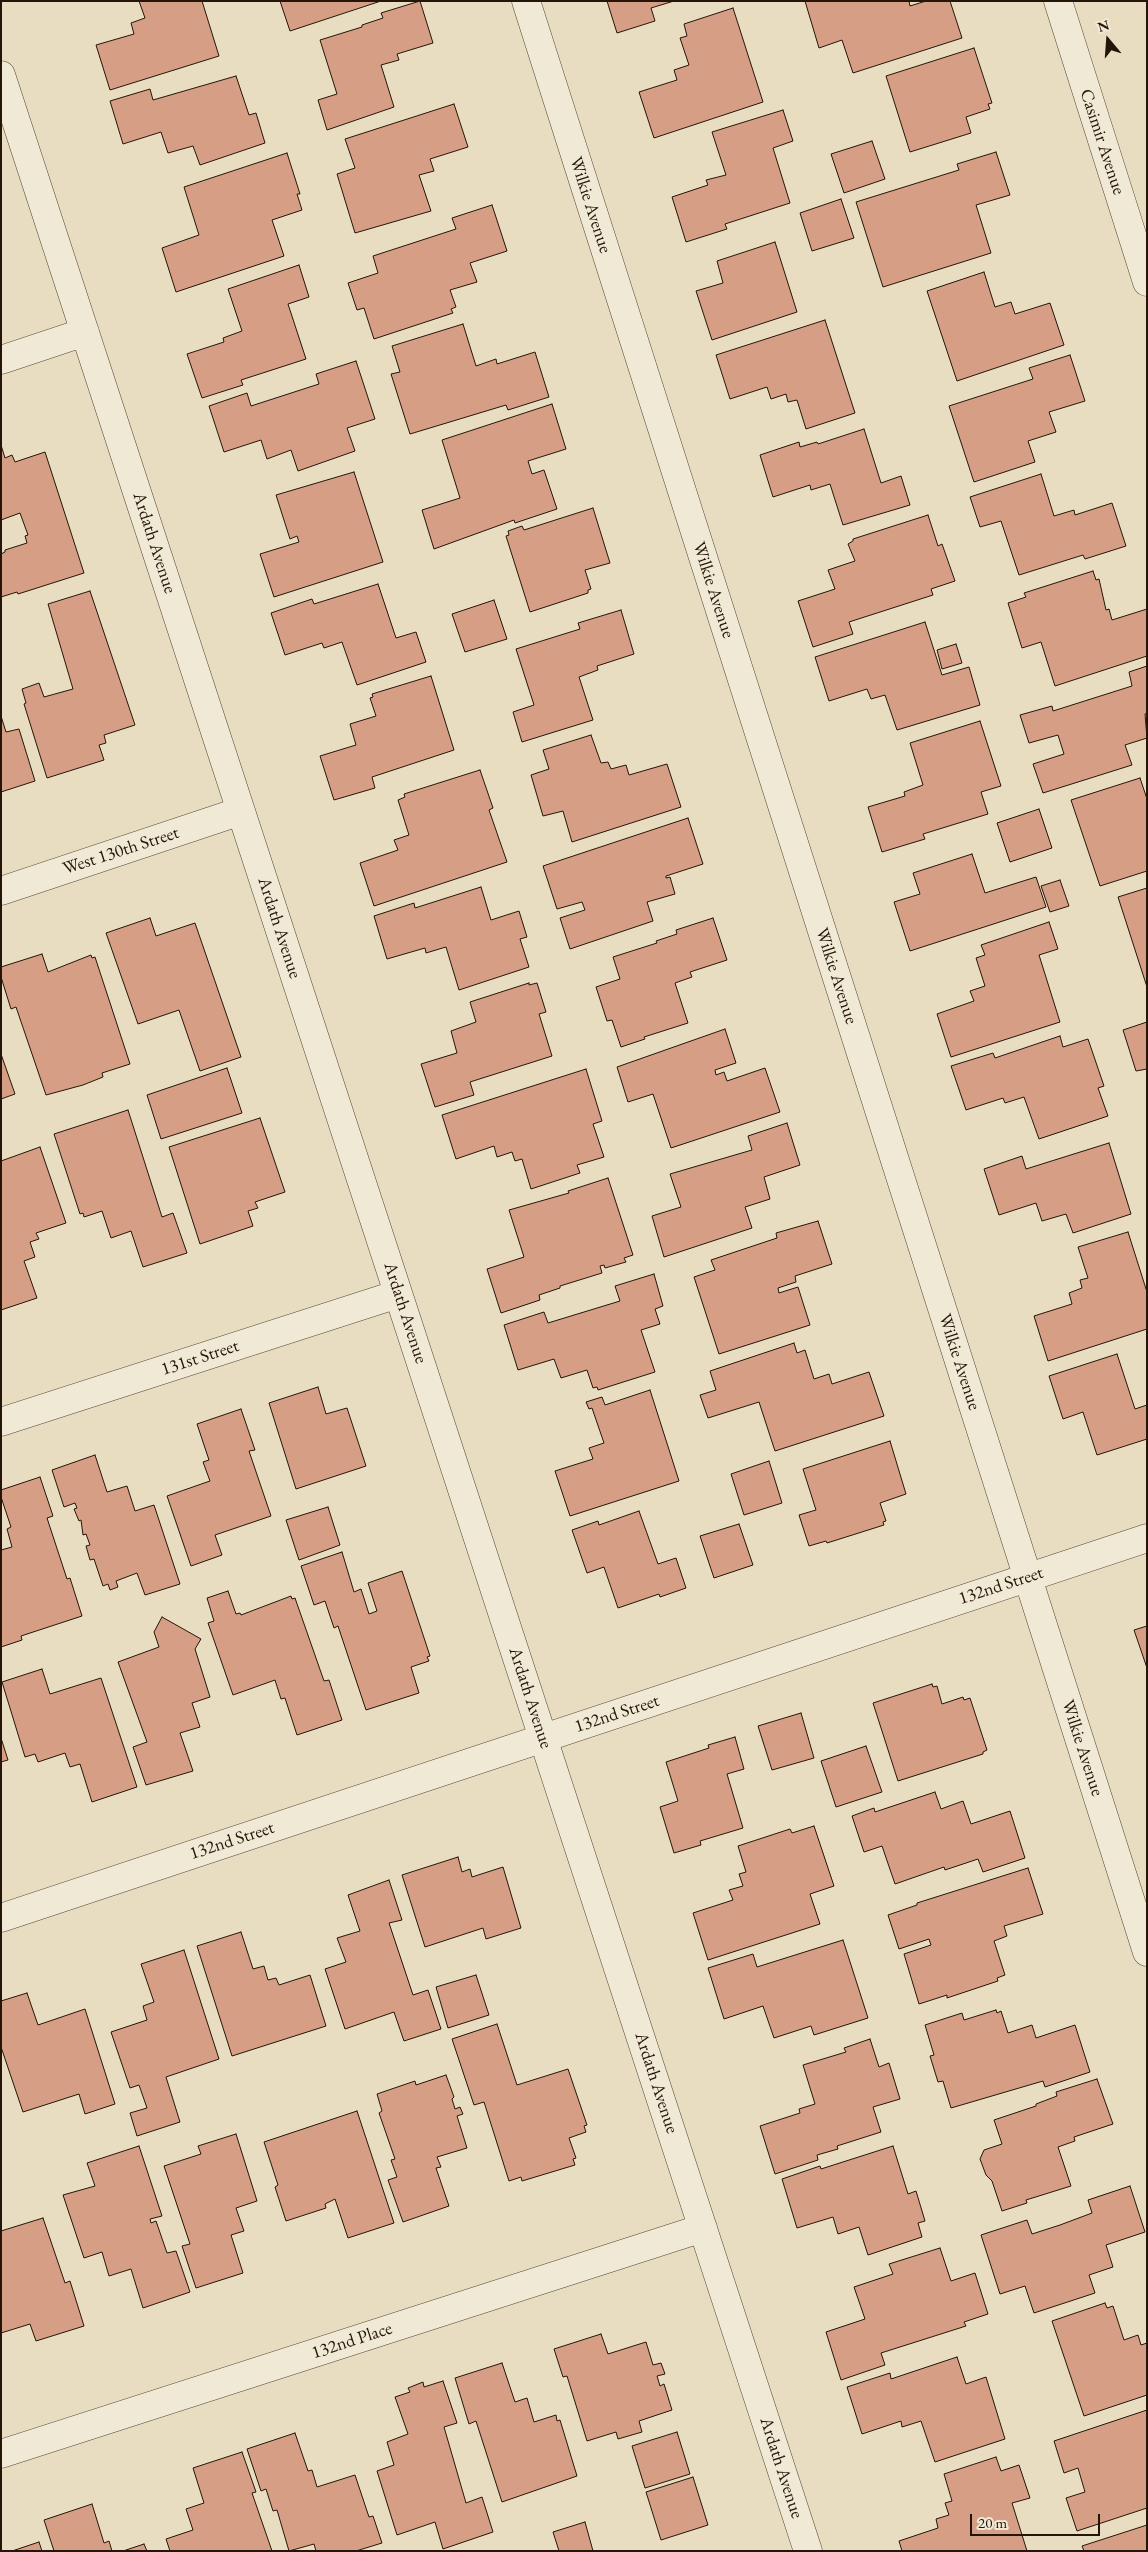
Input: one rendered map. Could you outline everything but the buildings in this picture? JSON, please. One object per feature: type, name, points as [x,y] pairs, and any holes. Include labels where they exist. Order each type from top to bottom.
[{"type":"street","name":"Wilkie Avenue","points":[[526,1],[1147,1952]]},
{"type":"street","name":"Casimir Avenue","points":[[1058,1],[1147,282]]},
{"type":"street","name":"Ardath Avenue","points":[[1,75],[808,2551]]},
{"type":"street","points":[[1,360],[85,332]]},
{"type":"street","name":"West 130th Street","points":[[1,892],[241,811]]},
{"type":"street","name":"131st Street","points":[[1,1422],[398,1294]]},
{"type":"street","name":"132nd Street","points":[[1,1918],[1147,1538]]},
{"type":"street","name":"132nd Place","points":[[1,2454],[703,2228]]}]
